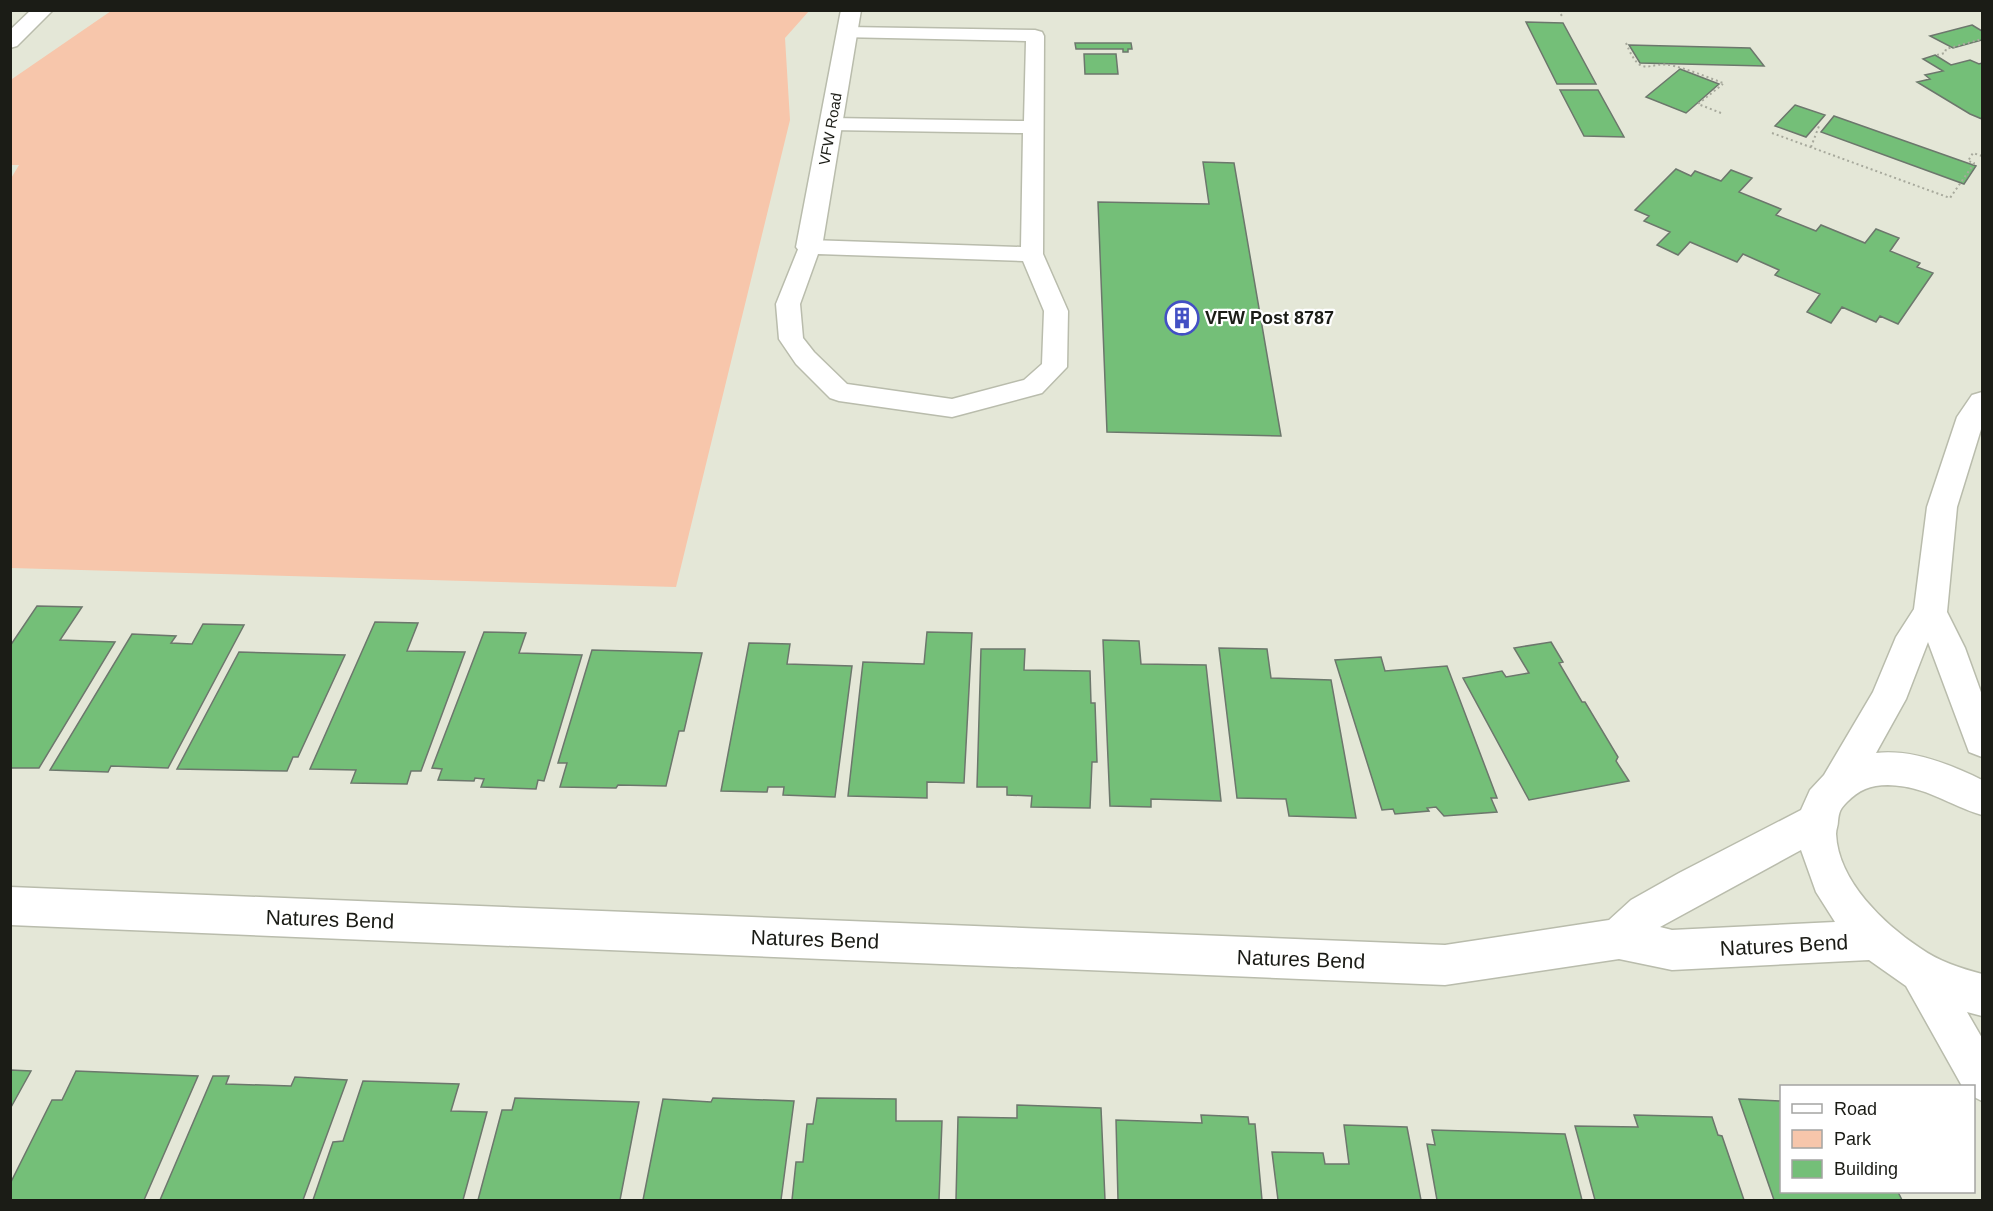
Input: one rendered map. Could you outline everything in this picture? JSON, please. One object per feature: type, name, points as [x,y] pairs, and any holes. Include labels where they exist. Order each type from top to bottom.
[{"type":"street","points":[[15,38],[43,10]]},
{"type":"street","name":"VFW Road","points":[[809,247],[851,10]]},
{"type":"street","points":[[1838,786],[1888,699],[1912,637],[1930,612],[1942,507],[1971,417],[1983,402]]},
{"type":"street","points":[[1930,612],[1948,648],[1983,741]]},
{"type":"street","points":[[1983,798],[1957,784],[1912,770],[1873,770],[1842,781],[1822,804],[1817,836],[1826,873],[1852,914],[1878,940],[1920,971],[1972,994],[1983,995]]},
{"type":"street","points":[[1619,939],[1645,914],[1700,882],[1820,820]]},
{"type":"street","name":"Natures Bend","points":[[10,906],[1445,965],[1619,939],[1672,950],[1878,940]]},
{"type":"street","points":[[1920,971],[1983,1079]]},
{"type":"lane","points":[[847,33],[1035,36],[1032,254],[1056,311],[1054,367],[1033,387],[952,408],[839,392],[805,358],[791,339],[788,304],[809,247],[1032,254]]},
{"type":"lane","points":[[831,124],[1034,127]]},
{"type":"path","points":[[1558,10],[1562,16]]},
{"type":"path","points":[[1937,55],[1945,53],[1946,49],[1983,39]]},
{"type":"path","points":[[1626,43],[1633,60],[1647,68],[1671,65],[1723,83],[1698,104],[1721,113]]},
{"type":"path","points":[[1811,147],[1819,126]]},
{"type":"path","points":[[1772,133],[1950,198],[1973,165],[1974,163],[1968,161],[1973,153],[1983,156]]},
{"type":"green space","points":[[111,11],[809,11],[785,38],[790,120],[676,587],[11,568],[10,180],[19,165],[11,165],[12,79]]},
{"type":"building","points":[[1526,22],[1563,23],[1596,84],[1557,84]]},
{"type":"building","points":[[1972,25],[1982,31],[1982,40],[1953,48],[1930,36]]},
{"type":"building","points":[[1075,43],[1131,43],[1132,49],[1123,52],[1123,49],[1076,49]]},
{"type":"building","points":[[1629,45],[1750,48],[1764,66],[1640,63]]},
{"type":"building","points":[[1084,54],[1116,54],[1118,74],[1085,74]]},
{"type":"building","points":[[1935,55],[1951,65],[1970,60],[1982,63],[1982,119],[1917,82],[1930,79],[1925,75],[1943,71],[1923,59]]},
{"type":"building","points":[[1680,69],[1719,84],[1686,113],[1646,97]]},
{"type":"building","points":[[1560,90],[1598,90],[1624,137],[1584,136]]},
{"type":"building","points":[[1795,105],[1825,115],[1806,137],[1775,126]]},
{"type":"building","points":[[1834,116],[1976,166],[1964,184],[1821,132]]},
{"type":"building","name":"VFW Post 8787","points":[[1203,162],[1234,163],[1281,436],[1107,432],[1098,202],[1209,204]]},
{"type":"building","points":[[1676,169],[1691,176],[1695,171],[1721,181],[1731,170],[1752,178],[1739,192],[1781,209],[1776,215],[1816,231],[1821,225],[1865,243],[1876,229],[1899,238],[1890,251],[1920,263],[1917,267],[1933,273],[1898,324],[1880,316],[1876,322],[1842,307],[1831,323],[1807,312],[1820,294],[1775,275],[1779,270],[1743,254],[1737,262],[1690,242],[1678,255],[1657,245],[1670,232],[1644,221],[1649,216],[1635,210]]},
{"type":"building","points":[[37,606],[82,607],[60,640],[115,642],[39,768],[10,768],[10,646]]},
{"type":"building","points":[[375,622],[418,623],[407,651],[465,652],[421,771],[411,771],[407,784],[351,783],[356,770],[310,769]]},
{"type":"building","points":[[203,624],[244,625],[168,768],[111,766],[108,772],[50,770],[132,634],[176,636],[171,643],[192,644]]},
{"type":"building","points":[[484,632],[526,633],[519,653],[582,655],[544,781],[538,780],[536,789],[481,787],[484,779],[475,778],[474,781],[438,780],[442,769],[432,768]]},
{"type":"building","points":[[927,632],[972,633],[964,783],[927,782],[927,798],[848,796],[863,662],[924,664]]},
{"type":"building","points":[[1103,640],[1139,641],[1141,664],[1206,665],[1221,801],[1151,799],[1151,807],[1110,806]]},
{"type":"building","points":[[1551,642],[1563,662],[1559,663],[1618,757],[1616,761],[1629,781],[1529,800],[1463,678],[1502,671],[1506,677],[1529,673],[1514,648]]},
{"type":"building","points":[[749,643],[790,644],[787,664],[852,666],[835,797],[783,795],[784,787],[768,787],[767,792],[721,791]]},
{"type":"building","points":[[1219,648],[1267,649],[1271,678],[1331,680],[1356,818],[1289,816],[1286,799],[1237,798]]},
{"type":"building","points":[[981,649],[1025,649],[1024,670],[1090,671],[1091,703],[1095,703],[1097,762],[1092,762],[1090,808],[1031,807],[1032,796],[1007,795],[1007,787],[977,787]]},
{"type":"building","points":[[592,650],[702,653],[684,731],[679,731],[666,786],[560,787],[567,763],[558,763]]},
{"type":"building","points":[[239,652],[345,655],[298,757],[293,757],[287,771],[177,769]]},
{"type":"building","points":[[1381,657],[1385,671],[1447,666],[1497,798],[1491,798],[1497,812],[1444,816],[1436,807],[1427,808],[1429,811],[1395,814],[1393,809],[1382,810],[1335,660]]},
{"type":"building","points":[[10,1070],[31,1071],[10,1109]]},
{"type":"building","points":[[76,1071],[198,1076],[144,1200],[10,1200],[10,1184],[52,1100],[62,1100]]},
{"type":"building","points":[[213,1076],[229,1076],[226,1084],[291,1086],[295,1077],[347,1080],[303,1200],[160,1200]]},
{"type":"building","points":[[363,1081],[459,1084],[451,1111],[487,1112],[463,1200],[313,1200],[333,1142],[343,1141]]},
{"type":"building","points":[[515,1098],[639,1102],[620,1200],[478,1200],[502,1110],[512,1110]]},
{"type":"building","points":[[713,1098],[794,1101],[781,1200],[643,1200],[663,1099],[711,1102]]},
{"type":"building","points":[[817,1098],[896,1099],[896,1121],[942,1121],[939,1200],[792,1200],[796,1162],[803,1162],[807,1124],[813,1124]]},
{"type":"building","points":[[1739,1099],[1780,1101],[1780,1193],[1898,1193],[1902,1200],[1774,1200]]},
{"type":"building","points":[[1017,1105],[1101,1108],[1105,1200],[956,1200],[958,1117],[1017,1118]]},
{"type":"building","points":[[1201,1115],[1248,1117],[1249,1124],[1255,1124],[1262,1200],[1118,1200],[1116,1120],[1202,1123]]},
{"type":"building","points":[[1634,1115],[1712,1117],[1718,1135],[1722,1136],[1744,1200],[1595,1200],[1575,1126],[1638,1127]]},
{"type":"building","points":[[1344,1125],[1407,1127],[1421,1200],[1278,1200],[1272,1152],[1323,1153],[1325,1164],[1349,1164]]},
{"type":"building","points":[[1432,1130],[1565,1134],[1582,1200],[1437,1200],[1427,1144],[1435,1145]]},
{"type":"place","name":"VFW Post 8787","points":[[1182,318]]}]
